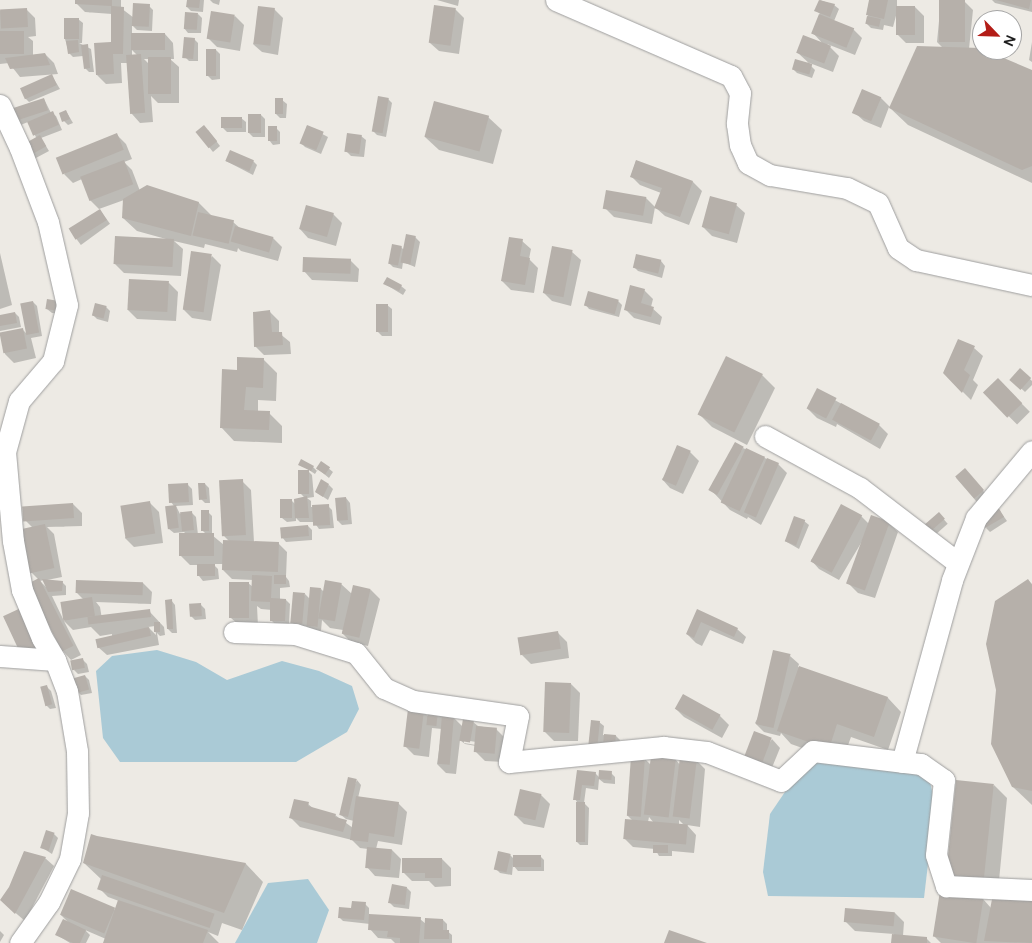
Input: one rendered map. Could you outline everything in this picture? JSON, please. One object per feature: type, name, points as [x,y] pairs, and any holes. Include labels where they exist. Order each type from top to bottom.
[{"type":"street","points":[[556,0],[731,76],[740,93],[737,124],[740,144],[748,163],[770,174],[847,188],[878,203],[898,248],[916,260],[1032,285]]},
{"type":"street","points":[[0,105],[20,148],[48,222],[66,305],[53,361],[19,400],[5,452],[13,541],[22,590],[42,638],[55,660],[67,691],[77,751],[78,812],[70,859],[49,902],[20,943]]},
{"type":"street","points":[[765,436],[860,488],[958,563]]},
{"type":"street","points":[[902,762],[952,580],[976,518],[1032,451]]},
{"type":"street","points":[[234,632],[295,634],[356,653],[384,688],[413,702],[518,716],[509,762],[663,747],[707,752],[781,781],[813,750],[921,764],[944,780],[936,855],[946,886],[1032,890]]},
{"type":"street","points":[[0,656],[55,660]]},
{"type":"water","points":[[157,650],[196,662],[227,680],[282,661],[319,671],[352,686],[359,709],[347,732],[296,762],[120,762],[103,738],[96,671],[112,656]]},
{"type":"water","points":[[806,761],[928,773],[935,804],[924,898],[768,896],[763,872],[770,814]]},
{"type":"water","points":[[308,879],[329,910],[317,943],[235,943],[268,883]]},
{"type":"building","points":[[75,0],[112,0],[112,6],[124,7],[123,54],[113,54],[114,74],[96,75],[94,43],[111,42],[111,6],[75,4]]},
{"type":"building","points":[[187,0],[200,0],[199,8],[186,7]]},
{"type":"building","points":[[819,0],[835,4],[830,17],[814,11]]},
{"type":"building","points":[[869,0],[888,0],[884,19],[866,15]]},
{"type":"building","points":[[939,0],[965,0],[965,42],[939,42]]},
{"type":"building","points":[[996,0],[1031,0],[1029,9]]},
{"type":"building","points":[[133,3],[150,4],[149,27],[132,26]]},
{"type":"building","points":[[434,5],[456,8],[450,46],[429,43]]},
{"type":"building","points":[[258,6],[275,8],[270,46],[253,44]]},
{"type":"building","points":[[896,6],[915,6],[915,35],[896,35]]},
{"type":"building","points":[[27,8],[28,27],[1,28],[0,9]]},
{"type":"building","points":[[211,11],[235,15],[230,42],[207,39]]},
{"type":"building","points":[[185,12],[198,13],[197,30],[184,29]]},
{"type":"building","points":[[819,14],[854,28],[846,48],[811,33]]},
{"type":"building","points":[[867,16],[881,19],[879,27],[865,24]]},
{"type":"building","points":[[64,18],[79,18],[79,39],[64,39]]},
{"type":"building","points":[[0,31],[24,31],[24,54],[0,54]]},
{"type":"building","points":[[131,33],[165,33],[165,50],[131,50]]},
{"type":"building","points":[[803,35],[831,46],[824,63],[796,53]]},
{"type":"building","points":[[184,37],[195,38],[193,59],[182,58]]},
{"type":"building","points":[[78,40],[79,52],[68,54],[66,41]]},
{"type":"building","points":[[88,44],[90,68],[84,69],[81,45]]},
{"type":"building","points":[[917,46],[972,48],[972,60],[1008,60],[1032,70],[1032,166],[1022,170],[889,108]]},
{"type":"building","points":[[206,49],[216,49],[216,76],[206,76]]},
{"type":"building","points":[[45,53],[50,65],[10,69],[5,58]]},
{"type":"building","points":[[141,54],[145,113],[130,114],[126,55]]},
{"type":"building","points":[[148,57],[171,57],[171,94],[148,94]]},
{"type":"building","points":[[795,59],[812,64],[809,75],[792,70]]},
{"type":"building","points":[[52,74],[57,85],[25,99],[20,88]]},
{"type":"building","points":[[862,89],[881,97],[871,121],[852,113]]},
{"type":"building","points":[[378,96],[389,98],[383,133],[372,131]]},
{"type":"building","points":[[44,98],[48,110],[13,122],[9,109]]},
{"type":"building","points":[[275,98],[283,98],[283,114],[275,114]]},
{"type":"building","points":[[434,101],[489,116],[479,151],[424,137]]},
{"type":"building","points":[[66,110],[70,119],[62,122],[59,113]]},
{"type":"building","points":[[53,111],[59,125],[33,136],[27,122]]},
{"type":"building","points":[[248,114],[261,114],[261,133],[248,133]]},
{"type":"building","points":[[221,117],[242,117],[242,128],[221,128]]},
{"type":"building","points":[[204,125],[217,141],[209,148],[195,132]]},
{"type":"building","points":[[307,125],[324,132],[316,150],[300,144]]},
{"type":"building","points":[[268,126],[277,126],[277,141],[268,141]]},
{"type":"building","points":[[117,133],[124,150],[63,174],[56,158]]},
{"type":"building","points":[[347,133],[362,135],[359,154],[344,152]]},
{"type":"building","points":[[40,135],[46,146],[30,156],[23,144]]},
{"type":"building","points":[[230,150],[254,160],[249,171],[225,161]]},
{"type":"building","points":[[124,160],[133,184],[89,201],[80,177]]},
{"type":"building","points":[[636,160],[693,181],[680,217],[654,208],[662,188],[630,177]]},
{"type":"building","points":[[147,185],[199,202],[191,236],[122,218],[123,199]]},
{"type":"building","points":[[606,190],[646,197],[643,216],[603,209]]},
{"type":"building","points":[[710,196],[737,203],[729,234],[702,227]]},
{"type":"building","points":[[306,205],[334,213],[327,237],[299,229]]},
{"type":"building","points":[[100,209],[107,220],[76,240],[69,229]]},
{"type":"building","points":[[198,212],[234,220],[229,244],[193,235]]},
{"type":"building","points":[[235,226],[273,237],[269,252],[231,241]]},
{"type":"building","points":[[406,234],[416,236],[410,264],[400,262]]},
{"type":"building","points":[[115,236],[174,239],[172,267],[114,264]]},
{"type":"building","points":[[509,237],[523,239],[520,256],[530,258],[525,285],[501,281]]},
{"type":"building","points":[[392,244],[402,246],[398,266],[388,264]]},
{"type":"building","points":[[552,246],[573,250],[563,297],[543,293]]},
{"type":"building","points":[[191,251],[212,254],[204,312],[183,309]]},
{"type":"building","points":[[636,254],[661,260],[658,273],[633,268]]},
{"type":"building","points":[[303,257],[351,259],[350,274],[302,272]]},
{"type":"building","points":[[387,277],[402,285],[399,291],[383,284]]},
{"type":"building","points":[[129,279],[169,281],[167,312],[127,310]]},
{"type":"building","points":[[630,285],[645,289],[641,303],[654,307],[651,317],[624,310]]},
{"type":"building","points":[[588,291],[619,300],[615,314],[584,305]]},
{"type":"building","points":[[47,299],[59,301],[57,311],[45,309]]},
{"type":"building","points":[[33,301],[39,332],[26,335],[20,303]]},
{"type":"building","points":[[95,303],[107,306],[103,319],[92,316]]},
{"type":"building","points":[[376,304],[388,304],[388,332],[376,332]]},
{"type":"building","points":[[270,310],[272,332],[282,332],[283,345],[254,347],[253,312]]},
{"type":"building","points":[[15,312],[17,323],[0,326],[0,315]]},
{"type":"building","points":[[23,328],[27,349],[3,353],[0,332]]},
{"type":"building","points":[[958,339],[975,346],[964,370],[970,375],[962,393],[943,373]]},
{"type":"building","points":[[726,356],[763,374],[734,432],[698,414]]},
{"type":"building","points":[[237,357],[264,358],[263,388],[246,387],[244,410],[270,411],[269,430],[220,428],[222,369],[237,370]]},
{"type":"building","points":[[1020,368],[1031,378],[1020,390],[1009,380]]},
{"type":"building","points":[[998,378],[1022,403],[1007,418],[983,393]]},
{"type":"building","points":[[817,388],[837,398],[826,418],[807,408]]},
{"type":"building","points":[[841,403],[880,424],[871,440],[832,420]]},
{"type":"building","points":[[735,442],[744,447],[717,495],[708,490]]},
{"type":"building","points":[[677,445],[691,451],[676,486],[662,480]]},
{"type":"building","points":[[746,448],[765,457],[740,511],[721,502]]},
{"type":"building","points":[[767,458],[779,463],[756,517],[744,512]]},
{"type":"building","points":[[301,459],[314,466],[311,471],[298,465]]},
{"type":"building","points":[[321,461],[330,467],[325,475],[316,468]]},
{"type":"building","points":[[965,468],[984,490],[974,498],[955,477]]},
{"type":"building","points":[[298,470],[309,470],[309,494],[298,494]]},
{"type":"building","points":[[243,479],[246,535],[222,536],[219,480]]},
{"type":"building","points":[[321,479],[329,484],[323,497],[315,492]]},
{"type":"building","points":[[188,483],[189,502],[169,503],[168,484]]},
{"type":"building","points":[[198,483],[205,483],[207,499],[199,500]]},
{"type":"building","points":[[307,496],[309,518],[295,518],[294,499]]},
{"type":"building","points":[[346,497],[348,520],[337,521],[335,498]]},
{"type":"building","points":[[280,499],[292,499],[292,518],[280,518]]},
{"type":"building","points":[[150,501],[155,534],[126,538],[120,506]]},
{"type":"building","points":[[73,503],[74,518],[23,522],[22,507]]},
{"type":"building","points":[[329,504],[330,525],[313,526],[312,505]]},
{"type":"building","points":[[841,504],[862,515],[832,573],[810,561]]},
{"type":"building","points":[[176,505],[179,528],[168,529],[165,506]]},
{"type":"building","points":[[997,505],[1004,517],[985,528],[978,516]]},
{"type":"building","points":[[201,510],[209,510],[209,531],[201,531]]},
{"type":"building","points":[[192,511],[194,530],[182,531],[180,512]]},
{"type":"building","points":[[939,512],[945,519],[928,533],[922,526]]},
{"type":"building","points":[[871,515],[890,522],[865,590],[846,584]]},
{"type":"building","points":[[794,516],[805,520],[796,545],[785,541]]},
{"type":"building","points":[[45,524],[54,568],[30,573],[21,529]]},
{"type":"building","points":[[308,525],[309,536],[281,538],[280,527]]},
{"type":"building","points":[[179,533],[214,533],[214,556],[179,556]]},
{"type":"building","points":[[223,540],[279,542],[278,572],[222,570]]},
{"type":"building","points":[[197,564],[215,564],[215,576],[197,576]]},
{"type":"building","points":[[252,575],[272,576],[271,598],[286,599],[285,621],[270,621],[270,602],[251,601]]},
{"type":"building","points":[[274,575],[286,575],[286,584],[274,584]]},
{"type":"building","points":[[39,578],[74,646],[62,652],[27,584]]},
{"type":"building","points":[[42,579],[63,581],[62,591],[48,592]]},
{"type":"building","points":[[1028,579],[1032,585],[1032,791],[1012,787],[991,744],[996,690],[986,644],[995,601]]},
{"type":"building","points":[[76,580],[143,582],[143,595],[76,593]]},
{"type":"building","points":[[325,580],[342,583],[335,621],[318,618]]},
{"type":"building","points":[[229,582],[249,582],[249,618],[229,618]]},
{"type":"building","points":[[353,585],[371,589],[359,638],[342,634]]},
{"type":"building","points":[[310,587],[321,588],[318,627],[307,626]]},
{"type":"building","points":[[293,592],[305,593],[302,624],[290,623]]},
{"type":"building","points":[[92,597],[95,616],[63,621],[60,602]]},
{"type":"building","points":[[172,599],[173,629],[167,629],[165,600]]},
{"type":"building","points":[[201,603],[202,616],[190,617],[189,604]]},
{"type":"building","points":[[23,607],[41,646],[21,655],[3,616]]},
{"type":"building","points":[[150,609],[151,617],[88,625],[87,617]]},
{"type":"building","points":[[697,609],[738,628],[734,637],[701,622],[694,638],[686,634]]},
{"type":"building","points":[[154,622],[160,622],[160,632],[154,632]]},
{"type":"building","points":[[149,627],[151,636],[97,648],[95,639]]},
{"type":"building","points":[[558,631],[561,649],[520,655],[518,637]]},
{"type":"building","points":[[773,650],[791,654],[773,728],[756,724]]},
{"type":"building","points":[[83,658],[85,668],[72,670],[70,660]]},
{"type":"building","points":[[799,666],[888,697],[874,737],[837,724],[829,749],[777,731]]},
{"type":"building","points":[[85,675],[89,689],[78,693],[73,678]]},
{"type":"building","points":[[545,682],[571,683],[569,733],[543,732]]},
{"type":"building","points":[[47,685],[52,704],[45,706],[40,687]]},
{"type":"building","points":[[683,694],[721,715],[712,730],[675,709]]},
{"type":"building","points":[[408,709],[424,711],[419,749],[403,747]]},
{"type":"building","points":[[428,710],[438,711],[436,726],[426,725]]},
{"type":"building","points":[[442,715],[454,716],[450,765],[438,764]]},
{"type":"building","points":[[463,719],[474,721],[470,743],[459,741]]},
{"type":"building","points":[[591,720],[600,721],[597,750],[588,749]]},
{"type":"building","points":[[476,726],[497,728],[495,754],[474,752]]},
{"type":"building","points":[[754,731],[772,738],[762,763],[744,756]]},
{"type":"building","points":[[604,734],[616,735],[615,748],[603,747]]},
{"type":"building","points":[[631,756],[645,757],[641,817],[627,816]]},
{"type":"building","points":[[651,756],[676,759],[669,818],[644,815]]},
{"type":"building","points":[[680,757],[697,759],[690,819],[673,817]]},
{"type":"building","points":[[577,770],[596,772],[594,786],[582,785],[580,800],[573,800]]},
{"type":"building","points":[[599,770],[612,771],[611,780],[598,779]]},
{"type":"building","points":[[348,777],[357,779],[348,817],[339,815]]},
{"type":"building","points":[[956,780],[994,784],[984,878],[946,874]]},
{"type":"building","points":[[520,789],[541,794],[535,820],[514,815]]},
{"type":"building","points":[[356,796],[399,802],[394,837],[369,833],[368,842],[350,840]]},
{"type":"building","points":[[294,799],[309,802],[308,806],[336,814],[335,817],[347,820],[343,832],[289,818]]},
{"type":"building","points":[[576,802],[585,802],[585,842],[576,842]]},
{"type":"building","points":[[625,819],[688,824],[686,844],[623,839]]},
{"type":"building","points":[[46,830],[55,833],[49,851],[40,848]]},
{"type":"building","points":[[91,834],[246,863],[224,913],[83,863]]},
{"type":"building","points":[[653,845],[668,845],[668,853],[653,853]]},
{"type":"building","points":[[367,847],[392,849],[390,870],[365,868]]},
{"type":"building","points":[[24,851],[46,857],[15,914],[0,900],[9,887]]},
{"type":"building","points":[[498,851],[511,854],[506,872],[494,870]]},
{"type":"building","points":[[513,855],[541,855],[541,867],[513,867]]},
{"type":"building","points":[[402,858],[442,858],[442,878],[425,878],[425,873],[402,873]]},
{"type":"building","points":[[102,875],[215,914],[210,928],[97,889]]},
{"type":"building","points":[[392,884],[407,887],[405,905],[388,903]]},
{"type":"building","points":[[71,889],[115,908],[104,934],[60,915]]},
{"type":"building","points":[[940,891],[983,898],[976,943],[933,936]]},
{"type":"building","points":[[993,894],[1032,901],[1032,943],[984,941]]},
{"type":"building","points":[[118,900],[208,930],[203,943],[103,943]]},
{"type":"building","points":[[352,901],[366,902],[364,920],[338,918],[339,907],[351,908]]},
{"type":"building","points":[[845,908],[895,912],[894,926],[844,922]]},
{"type":"building","points":[[369,914],[421,917],[419,943],[400,943],[400,938],[387,937],[388,931],[368,930]]},
{"type":"building","points":[[425,918],[443,919],[443,930],[449,930],[449,939],[424,939]]},
{"type":"building","points":[[63,919],[86,930],[80,943],[73,943],[55,935]]},
{"type":"building","points":[[669,930],[707,943],[664,943]]},
{"type":"building","points":[[892,934],[927,937],[927,943],[891,943]]}]
